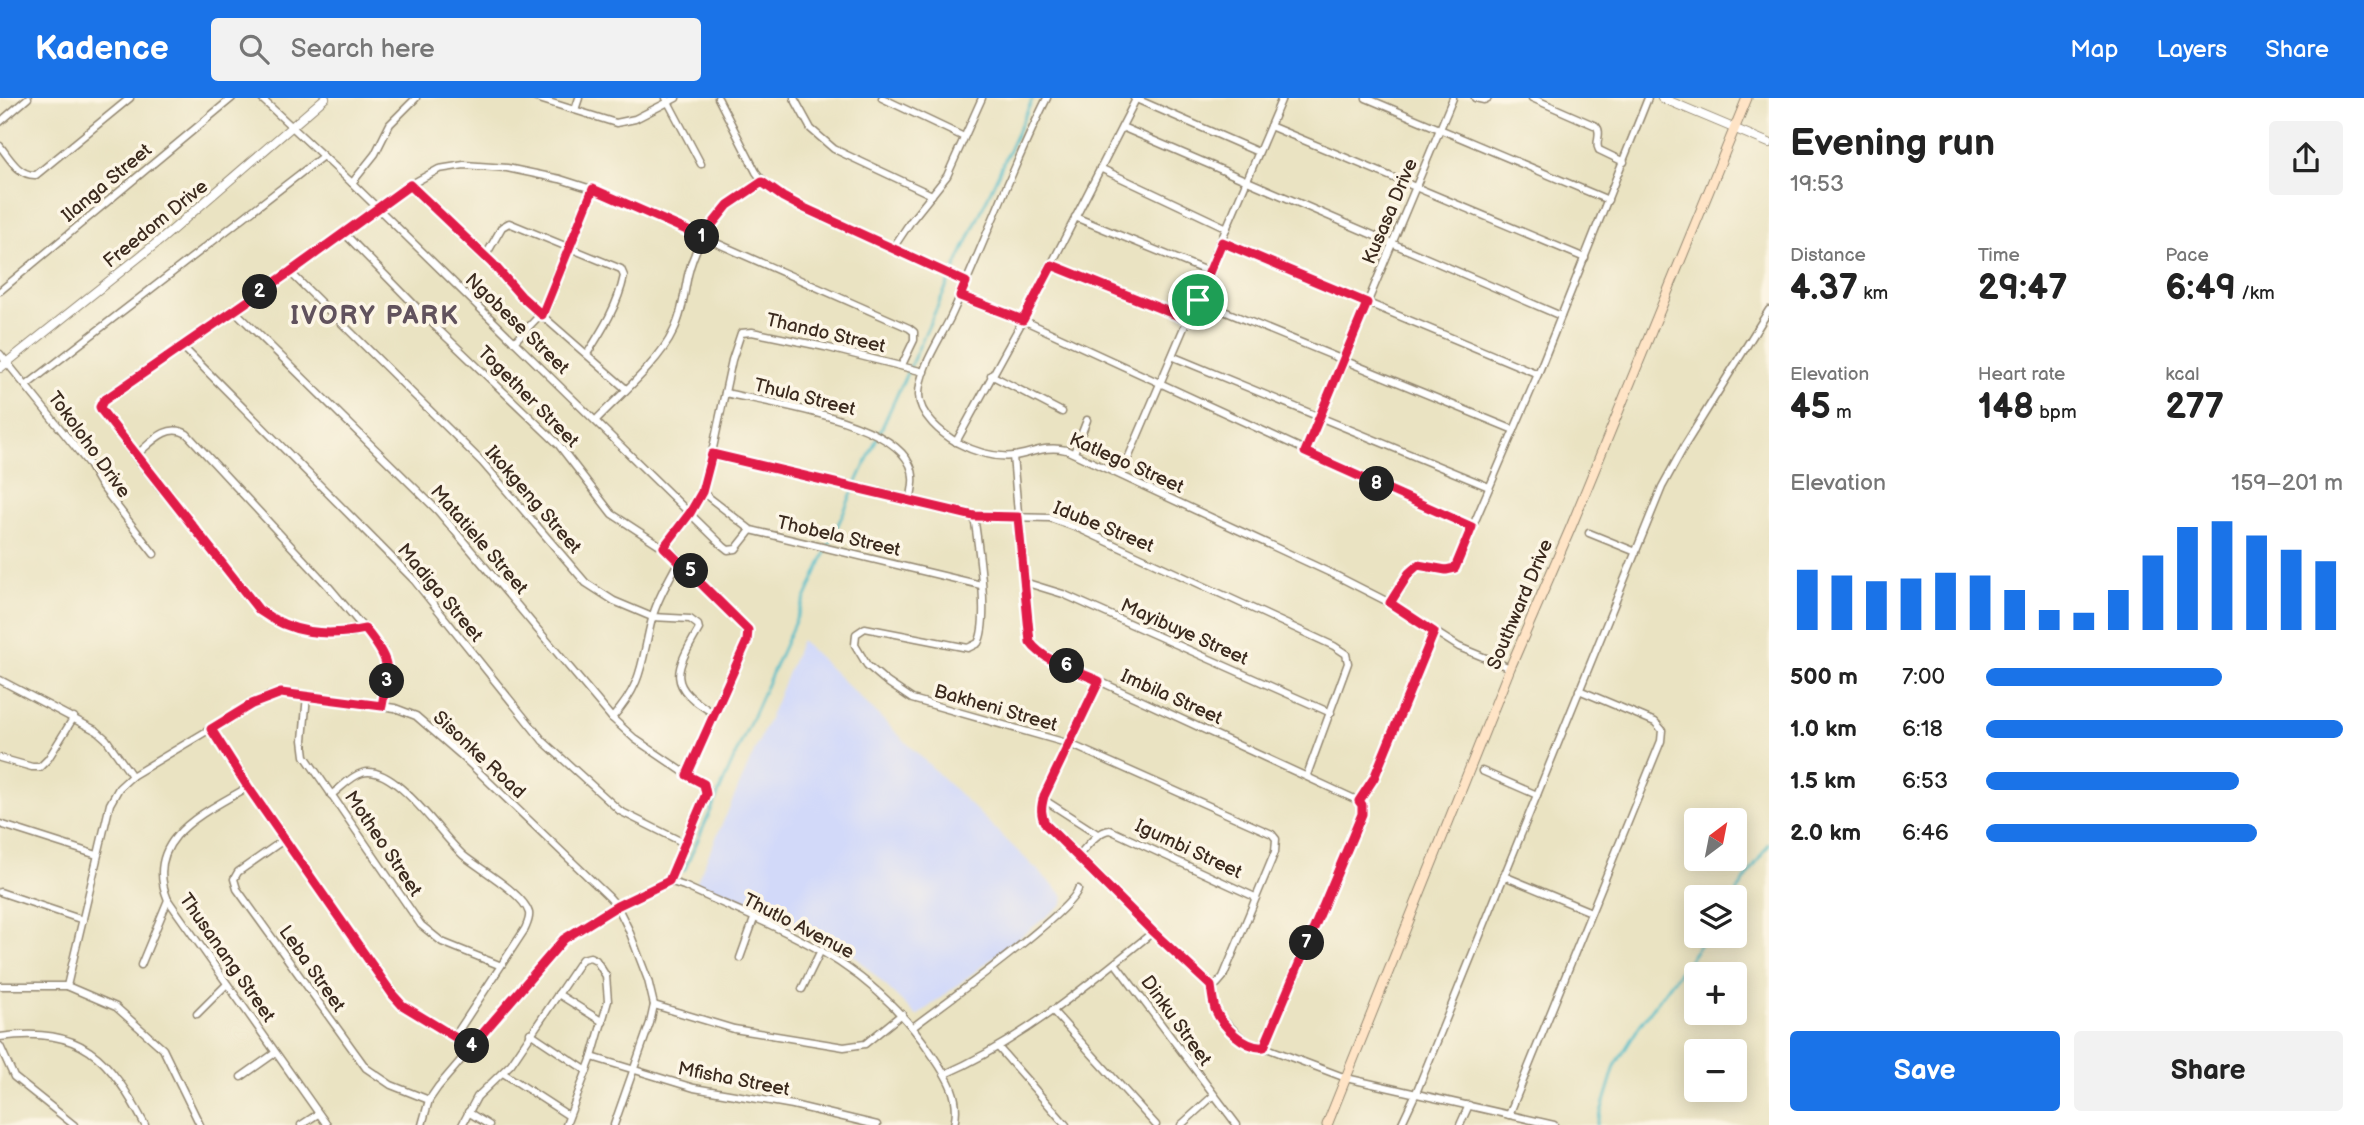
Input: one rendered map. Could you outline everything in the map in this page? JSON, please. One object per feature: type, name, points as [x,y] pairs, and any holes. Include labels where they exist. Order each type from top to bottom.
[{"type":"main road","name":"Southward Drive","points":[[1327,1125],[1510,668],[1571,527],[1746,98]]},
{"type":"street","points":[[0,122],[29,98]]},
{"type":"street","points":[[0,146],[24,174],[36,176],[130,98]]},
{"type":"street","name":"Ilanga Street","points":[[0,291],[232,98]]},
{"type":"street","name":"Ngobese Street","points":[[261,98],[377,207],[728,550],[736,549],[751,530]]},
{"type":"street","name":"Freedom Drive","points":[[3,365],[163,238],[326,98]]},
{"type":"street","points":[[352,183],[375,153],[390,124],[416,98]]},
{"type":"street","points":[[536,98],[606,121],[626,122],[676,98]]},
{"type":"street","points":[[575,110],[579,98]]},
{"type":"street","points":[[718,98],[762,182],[783,197],[966,282]]},
{"type":"street","points":[[794,98],[811,129],[834,149],[932,195]]},
{"type":"street","points":[[882,98],[964,137]]},
{"type":"street","points":[[893,248],[911,220],[947,176],[982,98]]},
{"type":"street","name":"Katlego Street","points":[[1047,98],[924,372],[919,395],[921,404],[933,422],[956,442],[982,453],[1013,456],[1050,447],[1074,453],[1390,603],[1459,647],[1510,668]]},
{"type":"street","points":[[1121,475],[1174,357],[1245,181],[1282,98]]},
{"type":"street","points":[[1366,98],[1608,200]]},
{"type":"street","name":"Kusasa Drive","points":[[1305,452],[1453,98]]},
{"type":"street","points":[[1475,98],[1488,98]]},
{"type":"street","points":[[1532,98],[1596,126],[1599,132],[1599,150],[1624,162]]},
{"type":"street","points":[[1390,603],[1409,573],[1418,565],[1446,570],[1455,568],[1538,374],[1648,98]]},
{"type":"street","points":[[1662,98],[1769,143]]},
{"type":"street","points":[[956,442],[1052,265],[1135,99],[1258,152]]},
{"type":"street","points":[[667,100],[701,164]]},
{"type":"street","points":[[1270,126],[1585,258]]},
{"type":"street","points":[[1122,127],[1561,316]]},
{"type":"street","points":[[27,385],[323,156]]},
{"type":"street","points":[[365,629],[334,635],[307,632],[282,624],[259,610],[135,456],[102,411],[101,404],[106,397],[290,272],[377,207],[439,169],[464,165],[508,168],[593,189],[909,328],[914,332],[914,340],[902,365]]},
{"type":"street","points":[[1100,169],[1227,228]]},
{"type":"street","points":[[596,420],[657,355],[674,332],[692,258],[702,237],[728,205],[762,182]]},
{"type":"street","points":[[410,185],[485,257],[521,296],[626,389]]},
{"type":"street","points":[[514,342],[542,315],[593,189]]},
{"type":"street","points":[[1075,217],[1209,272]]},
{"type":"street","points":[[485,257],[506,223],[621,269],[624,276],[611,313],[587,354]]},
{"type":"street","name":"Together Street","points":[[344,233],[440,331],[558,444],[612,514],[679,559],[748,630],[747,641],[715,714]]},
{"type":"street","points":[[1222,242],[1538,374]]},
{"type":"street","points":[[1052,265],[1189,320]]},
{"type":"street","name":"Ikokgeng Street","points":[[290,272],[482,462],[586,583],[614,601],[652,617],[690,619],[698,625],[697,632],[682,657],[680,680],[682,688],[691,699],[715,714]]},
{"type":"street","points":[[960,296],[1023,320],[1472,527]]},
{"type":"street","points":[[1198,300],[1514,430]]},
{"type":"street","name":"Matatiele Street","points":[[234,310],[438,511],[611,718],[635,739],[704,784],[706,794],[684,843]]},
{"type":"street","points":[[1401,1125],[1662,487],[1769,310]]},
{"type":"street","name":"Thando Street","points":[[690,513],[702,492],[739,336],[745,331],[924,372]]},
{"type":"street","name":"Madiga Street","points":[[181,345],[414,580],[543,741],[620,811],[684,843]]},
{"type":"street","name":"Tokoloho Drive","points":[[0,354],[3,365],[27,385],[154,554]]},
{"type":"street","points":[[1174,357],[1489,487]]},
{"type":"street","points":[[991,375],[1062,412]]},
{"type":"street","name":"Thula Street","points":[[725,393],[837,418],[872,433],[908,461],[913,476],[910,502]]},
{"type":"street","points":[[1074,453],[1087,419]]},
{"type":"street","points":[[135,456],[170,430],[179,429],[187,434],[330,587],[383,652],[387,662],[387,680],[382,706]]},
{"type":"street","name":"Idube Street","points":[[712,454],[974,516],[1051,518],[1064,522],[1334,646],[1346,654],[1348,663],[1331,713]]},
{"type":"street","name":"Imbila Street","points":[[1013,456],[1027,627],[1030,642],[1035,649],[1359,801]]},
{"type":"street","name":"Thobela Street","points":[[702,492],[751,530],[981,584]]},
{"type":"street","points":[[664,547],[690,513]]},
{"type":"street","name":"Bakheni Street","points":[[974,516],[981,584],[982,632],[978,643],[968,648],[865,628],[856,634],[855,645],[874,672],[912,699],[1070,744],[1272,834],[1276,839],[1275,852],[1223,977],[1211,986]]},
{"type":"street","points":[[1589,533],[1636,552]]},
{"type":"street","points":[[611,718],[625,703],[637,683],[652,617],[679,559]]},
{"type":"street","name":"Mayibuye Street","points":[[1024,582],[1063,594],[1331,713]]},
{"type":"street","points":[[1264,1047],[1362,814],[1359,801],[1374,778],[1434,632]]},
{"type":"street","points":[[0,680],[74,717],[106,738],[132,776]]},
{"type":"street","points":[[1099,681],[1043,799],[1041,810],[1046,825],[1211,986],[1216,1010],[1224,1022],[1249,1045],[1264,1047],[1346,1078],[1554,1125]]},
{"type":"street","points":[[1509,1115],[1662,735],[1660,726],[1655,722],[1579,690]]},
{"type":"street","name":"Sisonke Road","points":[[68,986],[110,804],[119,788],[132,776],[271,695],[291,693],[406,711],[427,724],[617,906],[648,979],[654,1005]]},
{"type":"street","name":"Motheo Street","points":[[307,695],[303,740],[305,756],[421,925],[442,942],[499,965]]},
{"type":"street","points":[[1307,775],[1331,713]]},
{"type":"street","points":[[687,775],[715,714]]},
{"type":"street","points":[[0,758],[40,767],[48,759],[74,717]]},
{"type":"street","points":[[211,729],[248,787],[393,995],[402,1005],[471,1047]]},
{"type":"street","points":[[1482,771],[1537,795]]},
{"type":"street","points":[[331,795],[361,773],[374,772],[390,779],[416,802],[463,855],[520,899],[528,912],[528,922],[454,1036]]},
{"type":"street","name":"Thusanang Street","points":[[248,787],[195,818],[175,835],[164,864],[162,879],[168,900],[327,1125]]},
{"type":"street","points":[[1043,799],[1100,835],[1077,857]]},
{"type":"street","points":[[0,824],[97,855]]},
{"type":"street","name":"Igumbi Street","points":[[1100,835],[1105,830],[1116,832],[1255,897]]},
{"type":"street","name":"Leba Street","points":[[285,839],[238,872],[234,879],[237,889],[366,1068],[391,1084],[429,1100]]},
{"type":"street","points":[[422,1125],[429,1100],[564,939],[617,906],[669,881],[684,843]]},
{"type":"street","points":[[1504,876],[1591,912]]},
{"type":"street","name":"Thutlo Avenue","points":[[669,881],[821,950],[855,971],[902,1014],[945,1074],[957,1102],[954,1125]]},
{"type":"street","points":[[913,1027],[1054,918],[1076,897],[1078,889]]},
{"type":"street","points":[[0,892],[83,920]]},
{"type":"street","points":[[141,965],[168,900]]},
{"type":"street","points":[[740,958],[754,919]]},
{"type":"street","points":[[945,1074],[998,1047],[1052,1010],[1153,932]]},
{"type":"street","points":[[802,989],[821,950]]},
{"type":"street","points":[[462,1125],[484,1088],[503,1073],[582,959],[587,956],[593,958],[603,971],[608,1001],[592,1057],[566,1125]]},
{"type":"street","name":"Dinku Street","points":[[1115,963],[1237,1125]]},
{"type":"street","points":[[197,1014],[228,984]]},
{"type":"street","points":[[0,986],[68,986],[116,1007],[163,1049],[200,1125]]},
{"type":"street","points":[[558,994],[603,1023]]},
{"type":"street","points":[[614,1125],[635,1069],[654,1005],[734,1029],[844,1047],[865,1044],[902,1014]]},
{"type":"street","points":[[1052,1010],[1156,1125]]},
{"type":"street","points":[[530,1033],[587,1070]]},
{"type":"street","points":[[0,1037],[36,1034],[60,1038],[85,1048],[116,1075],[145,1125]]},
{"type":"street","points":[[0,1046],[14,1077],[74,1125]]},
{"type":"street","points":[[998,1047],[1066,1125]]},
{"type":"street","points":[[241,1077],[275,1053]]},
{"type":"street","name":"Mfisha Street","points":[[592,1057],[694,1088],[828,1112],[877,1125]]},
{"type":"street","points":[[503,1073],[569,1116]]},
{"type":"street","points":[[1181,1125],[1213,1096]]},
{"type":"street","points":[[1460,1125],[1469,1105]]},
{"type":"street","points":[[468,1112],[489,1125]]},
{"type":"street","points":[[301,1125],[318,1114]]},
{"type":"shaded area","points":[[801,640],[1064,896],[1063,904],[917,1016],[854,955],[696,883]]},
{"type":"waterway","points":[[684,871],[857,482],[1033,98]]},
{"type":"waterway","points":[[1742,885],[1769,844]]},
{"type":"waterway","points":[[1597,1125],[1615,1066],[1640,1025],[1697,948]]},
{"type":"district","name":"IVORY PARK","points":[[375,315]]},
{"type":"route","points":[[762,182],[800,206],[966,282],[960,296],[1023,320],[1052,265],[1189,320],[1198,300],[1222,242],[1367,303],[1305,452],[1472,527],[1455,568],[1446,570],[1418,565],[1409,573],[1390,603],[1434,632],[1374,778],[1359,801],[1362,814],[1264,1047],[1249,1045],[1224,1022],[1213,1002],[1211,986],[1092,873],[1042,818],[1044,796],[1099,681],[1044,655],[1030,642],[1018,517],[974,516],[712,454],[702,492],[664,547],[748,630],[747,641],[687,775],[704,784],[707,788],[706,794],[669,881],[617,906],[564,939],[471,1047],[402,1005],[393,995],[248,787],[211,729],[252,704],[281,693],[382,706],[388,670],[383,652],[365,629],[334,635],[307,632],[282,624],[259,610],[135,456],[100,407],[106,397],[290,272],[410,185],[542,315],[593,189],[702,237],[728,205],[762,182]]}]
